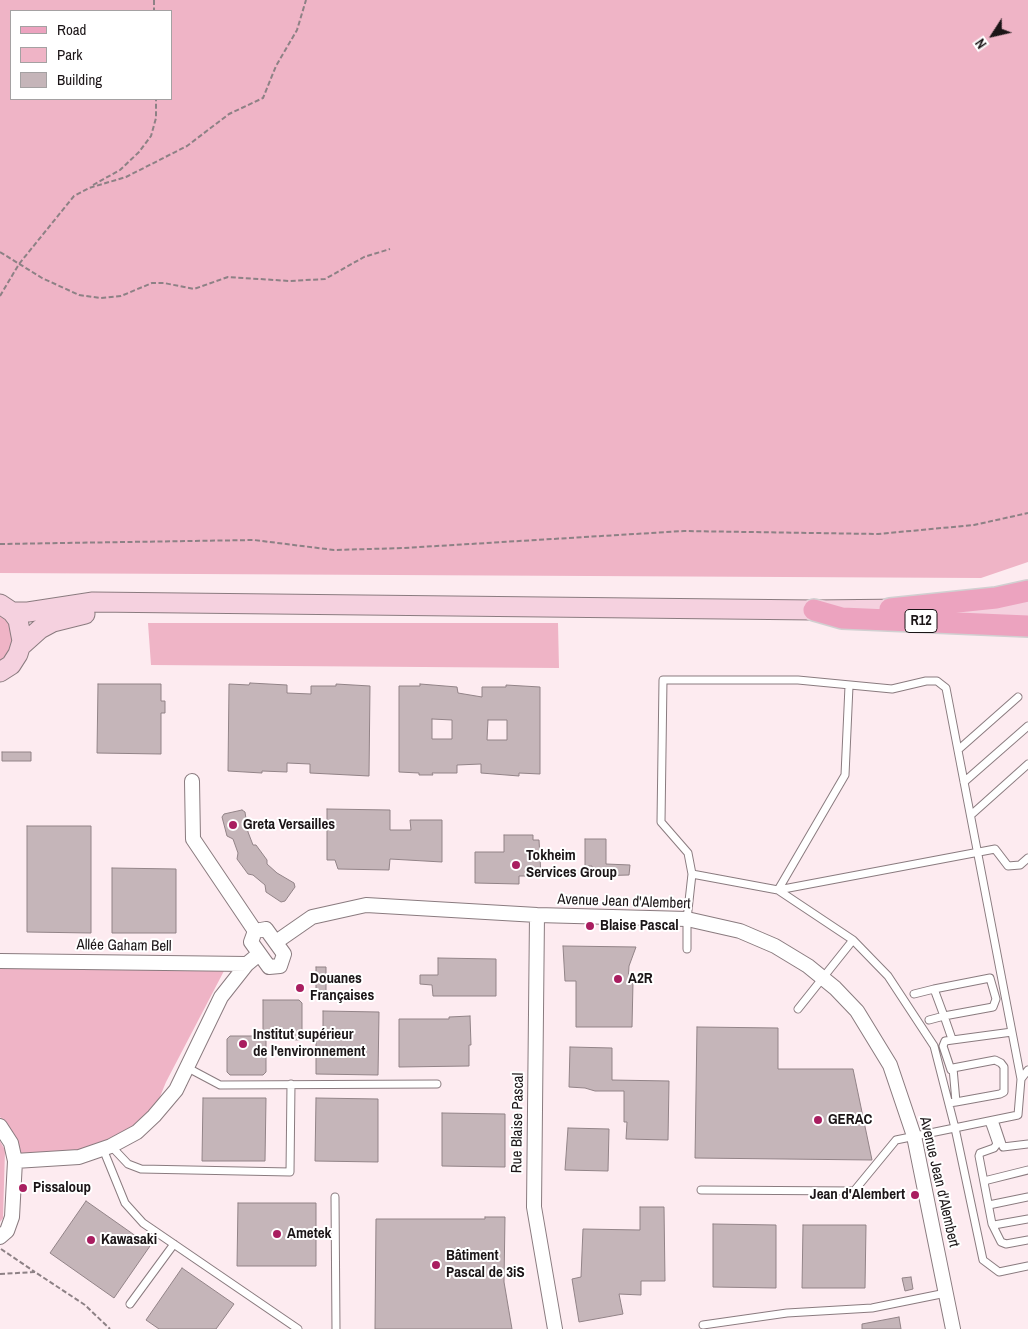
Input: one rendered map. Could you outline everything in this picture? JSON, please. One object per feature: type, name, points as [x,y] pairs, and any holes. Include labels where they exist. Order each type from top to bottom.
[{"type":"main road","name":"R12","points":[[890,609],[996,598],[1028,591]]},
{"type":"main road","name":"R12","points":[[6,608],[28,612],[93,602],[1028,611]]},
{"type":"main road","points":[[21,646],[30,636],[53,622],[123,603]]},
{"type":"main road","points":[[0,672],[11,665],[21,646],[22,630],[6,608]]},
{"type":"main road","name":"R12","points":[[814,610],[842,618],[1028,626]]},
{"type":"street","points":[[192,781],[192,839],[255,931]]},
{"type":"street","name":"Avenue Jean d'Alembert","points":[[276,942],[312,918],[366,905],[537,916],[687,919],[748,934],[775,946],[808,966],[857,1011],[875,1037],[890,1064],[914,1136],[954,1329]]},
{"type":"street","name":"Rue Blaise Pascal","points":[[537,916],[534,1207],[555,1329]]},
{"type":"street","points":[[266,929],[276,942],[284,954],[280,966],[269,967],[251,942],[255,931],[266,929]]},
{"type":"street","points":[[15,1162],[79,1157],[107,1148],[136,1132],[154,1116],[176,1090],[220,997],[247,964],[260,954]]},
{"type":"street","name":"Allée Gaham Bell","points":[[0,961],[247,964]]},
{"type":"street","points":[[0,1126],[11,1143],[15,1162],[12,1217],[7,1231],[0,1237]]},
{"type":"lane","points":[[687,948],[687,919],[692,874],[688,853],[661,822],[664,680],[798,680],[892,689],[926,681],[937,681],[946,688],[1021,1079],[1018,1115],[896,1140],[854,1191],[700,1190]]},
{"type":"lane","points":[[778,890],[845,775],[850,686]]},
{"type":"lane","points":[[958,750],[1018,697]]},
{"type":"lane","points":[[964,782],[1028,726]]},
{"type":"lane","points":[[970,815],[1028,764]]},
{"type":"lane","points":[[692,874],[778,890],[995,849],[1008,866],[1020,865],[1028,858]]},
{"type":"lane","points":[[778,890],[853,940],[888,976],[934,1046],[952,1102]]},
{"type":"lane","points":[[798,1009],[853,940]]},
{"type":"lane","points":[[914,994],[985,977],[991,981],[996,999],[993,1007],[929,1020]]},
{"type":"lane","points":[[934,989],[952,1039]]},
{"type":"lane","points":[[1012,1032],[952,1039],[945,1041],[944,1046],[951,1070],[955,1128],[983,1260],[999,1272],[1028,1266]]},
{"type":"lane","points":[[951,1070],[995,1060],[1004,1068],[1004,1092],[952,1102]]},
{"type":"lane","points":[[188,1068],[220,1085],[437,1084]]},
{"type":"lane","points":[[1021,1079],[1028,1070]]},
{"type":"lane","points":[[107,1148],[128,1164],[141,1169],[290,1172],[291,1084]]},
{"type":"lane","points":[[991,1120],[1003,1147],[1028,1144]]},
{"type":"lane","points":[[991,1120],[997,1144],[994,1148],[980,1153],[978,1156],[997,1237],[1006,1244],[1028,1240]]},
{"type":"lane","points":[[107,1148],[124,1203],[143,1224],[298,1329]]},
{"type":"lane","points":[[984,1181],[1028,1170]]},
{"type":"lane","points":[[335,1197],[336,1329]]},
{"type":"lane","points":[[989,1205],[1028,1197]]},
{"type":"lane","points":[[994,1225],[1028,1219]]},
{"type":"lane","points":[[130,1304],[174,1244]]},
{"type":"lane","points":[[703,1325],[787,1312],[872,1308],[946,1293]]},
{"type":"path","points":[[89,188],[126,177],[188,146],[229,114],[263,98],[276,66],[297,30],[306,0]]},
{"type":"path","points":[[0,296],[19,264],[64,206],[74,196],[120,170],[139,152],[151,136],[156,118],[156,100]]},
{"type":"path","points":[[0,252],[79,295],[101,298],[121,296],[152,283],[164,283],[194,289],[228,277],[290,281],[325,279],[364,258],[390,249]]},
{"type":"path","points":[[0,544],[254,540],[334,550],[404,548],[684,531],[878,534],[974,525],[1028,513]]},
{"type":"path","points":[[0,1248],[85,1305],[110,1329]]},
{"type":"path","points":[[0,1274],[35,1272]]},
{"type":"green space","points":[[0,0],[1028,0],[1028,562],[981,578],[0,573]]},
{"type":"green space","points":[[0,614],[10,624],[13,636],[11,649],[0,662]]},
{"type":"green space","points":[[148,623],[558,623],[559,668],[151,665]]},
{"type":"green space","points":[[0,965],[225,969],[166,1082],[157,1104],[135,1126],[110,1142],[76,1152],[21,1157],[12,1132],[0,1117]]},
{"type":"green space","points":[[0,1141],[5,1150],[3,1218],[0,1222]]},
{"type":"building","points":[[250,683],[287,685],[287,693],[311,694],[311,686],[336,686],[336,684],[370,686],[369,776],[310,773],[310,764],[287,763],[287,772],[228,771],[229,684],[249,685]]},
{"type":"building","points":[[98,684],[161,684],[161,701],[165,701],[165,713],[161,713],[161,754],[97,753]]},
{"type":"building","points":[[420,684],[457,687],[458,693],[482,697],[482,687],[506,687],[506,685],[540,687],[540,774],[519,773],[519,776],[481,773],[481,764],[457,765],[457,773],[419,775],[419,773],[399,772],[399,686],[420,686]],"holes":[[[432,719],[452,720],[452,739],[432,739]],[[488,720],[507,720],[507,740],[487,740]]]},
{"type":"building","points":[[2,752],[31,752],[31,761],[2,761]]},
{"type":"building","points":[[327,809],[390,810],[390,830],[411,830],[410,820],[442,820],[442,862],[390,859],[389,870],[338,869],[335,860],[327,860]]},
{"type":"building","name":"Greta Versailles","points":[[242,810],[245,812],[248,832],[253,845],[256,845],[267,860],[267,864],[277,873],[294,883],[295,887],[285,901],[281,902],[266,892],[265,885],[253,875],[248,874],[237,859],[238,853],[233,839],[227,836],[222,817],[224,814]]},
{"type":"building","points":[[27,826],[91,826],[91,933],[27,932]]},
{"type":"building","points":[[504,835],[533,835],[533,840],[539,840],[541,876],[519,876],[519,884],[475,883],[475,852],[504,852]]},
{"type":"building","points":[[585,839],[606,839],[606,864],[630,865],[629,875],[592,876],[592,866],[585,866]]},
{"type":"building","points":[[112,868],[176,869],[176,933],[112,933]]},
{"type":"building","points":[[563,946],[636,947],[629,966],[628,982],[633,982],[632,1027],[576,1027],[576,981],[565,981]]},
{"type":"building","points":[[438,958],[496,959],[496,996],[433,996],[432,985],[420,984],[420,975],[438,975]]},
{"type":"building","points":[[316,967],[326,967],[326,991],[316,991]]},
{"type":"building","points":[[263,1000],[299,1000],[302,1003],[302,1040],[266,1039],[266,1072],[263,1075],[230,1075],[227,1072],[227,1039],[230,1036],[263,1036]]},
{"type":"building","points":[[323,1011],[379,1012],[378,1075],[316,1074],[316,1037],[323,1037]]},
{"type":"building","points":[[470,1016],[471,1045],[469,1045],[469,1066],[399,1067],[399,1019],[449,1019],[449,1017]]},
{"type":"building","points":[[697,1027],[778,1028],[778,1069],[853,1069],[872,1160],[695,1158]]},
{"type":"building","points":[[570,1047],[612,1048],[612,1080],[669,1081],[668,1140],[626,1139],[627,1122],[624,1122],[624,1091],[595,1091],[569,1087]]},
{"type":"building","points":[[203,1098],[266,1098],[265,1161],[202,1161]]},
{"type":"building","points":[[316,1098],[378,1099],[378,1162],[315,1161]]},
{"type":"building","points":[[442,1113],[505,1114],[505,1167],[442,1166]]},
{"type":"building","points":[[568,1128],[609,1129],[608,1171],[565,1170]]},
{"type":"building","points":[[86,1201],[150,1246],[114,1298],[50,1253]]},
{"type":"building","name":"Ametek","points":[[238,1203],[316,1203],[316,1266],[237,1266]]},
{"type":"building","points":[[640,1207],[664,1207],[665,1281],[641,1281],[641,1295],[619,1294],[623,1314],[579,1322],[572,1279],[581,1277],[583,1229],[640,1230]]},
{"type":"building","name":"Bâtiment Pascal de 3iS","points":[[485,1217],[505,1217],[504,1282],[512,1329],[375,1329],[376,1219],[485,1219]]},
{"type":"building","points":[[713,1224],[776,1225],[776,1288],[713,1287]]},
{"type":"building","points":[[803,1225],[866,1225],[865,1288],[802,1288]]},
{"type":"building","points":[[182,1268],[234,1304],[216,1329],[159,1329],[146,1320]]},
{"type":"building","points":[[911,1277],[913,1289],[905,1291],[902,1278]]},
{"type":"building","points":[[899,1317],[901,1329],[862,1329],[862,1324]]},
{"type":"place","name":"Greta Versailles","points":[[233,825]]},
{"type":"place","name":"Tokheim Services Group","points":[[516,865]]},
{"type":"place","name":"Blaise Pascal","points":[[590,926]]},
{"type":"place","name":"A2R","points":[[618,979]]},
{"type":"place","name":"Douanes Françaises","points":[[300,988]]},
{"type":"place","name":"Institut supérieur de l'environnement","points":[[243,1044]]},
{"type":"place","name":"GERAC","points":[[818,1120]]},
{"type":"place","name":"Pissaloup","points":[[23,1188]]},
{"type":"place","name":"Jean d'Alembert","points":[[915,1195]]},
{"type":"place","name":"Ametek","points":[[277,1234]]},
{"type":"place","name":"Kawasaki","points":[[91,1240]]},
{"type":"place","name":"Bâtiment Pascal de 3iS","points":[[436,1265]]}]
